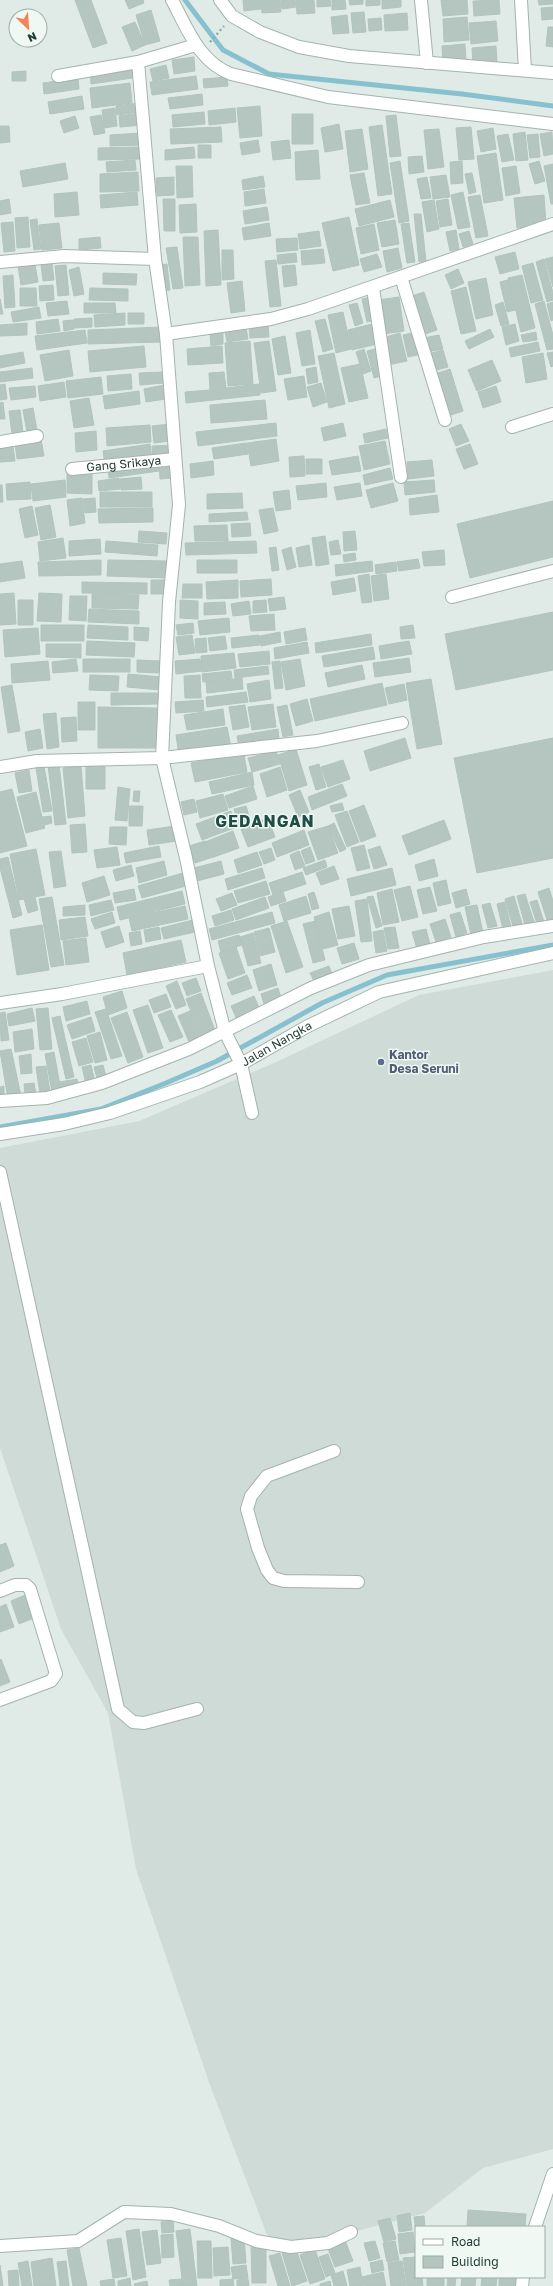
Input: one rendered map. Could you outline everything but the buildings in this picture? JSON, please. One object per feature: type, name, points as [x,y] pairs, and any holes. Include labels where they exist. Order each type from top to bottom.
[{"type":"street","points":[[172,0],[196,45],[201,52],[221,70],[328,97],[553,124]]},
{"type":"street","points":[[220,0],[232,16],[260,32],[298,47],[349,56],[553,73]]},
{"type":"street","points":[[421,0],[428,63]]},
{"type":"street","points":[[520,0],[525,70]]},
{"type":"street","points":[[58,76],[138,62],[196,45]]},
{"type":"street","points":[[138,62],[155,259],[166,334],[179,505],[169,602],[162,758],[186,858],[208,966],[226,1036],[241,1064],[252,1113]]},
{"type":"street","points":[[166,334],[271,319],[308,309],[373,288],[553,224]]},
{"type":"street","points":[[0,262],[64,256],[155,259]]},
{"type":"street","points":[[402,277],[445,420]]},
{"type":"street","points":[[373,288],[401,477]]},
{"type":"street","points":[[512,428],[553,414]]},
{"type":"street","points":[[0,442],[37,436]]},
{"type":"street","name":"Gang Srikaya","points":[[72,469],[175,458]]},
{"type":"street","points":[[452,597],[553,571]]},
{"type":"street","points":[[0,767],[37,761],[162,758],[317,741],[402,723]]},
{"type":"street","points":[[0,1101],[47,1098],[102,1083],[226,1036],[311,988],[369,965],[484,937],[553,926]]},
{"type":"street","name":"Jalan Nangka","points":[[0,1134],[64,1124],[110,1113],[200,1082],[241,1064],[308,1026],[379,992],[553,953]]},
{"type":"street","points":[[0,1003],[62,994],[208,966]]},
{"type":"street","points":[[0,1172],[118,1709],[134,1722],[144,1723],[197,1709]]},
{"type":"street","points":[[334,1452],[267,1476],[251,1496],[247,1509],[258,1548],[267,1570],[273,1578],[284,1581],[358,1582]]},
{"type":"street","points":[[0,1591],[15,1585],[26,1585],[30,1589],[56,1674],[51,1681],[0,1700]]},
{"type":"street","points":[[535,2226],[553,2174]]},
{"type":"street","points":[[0,2246],[78,2241],[124,2212],[171,2214],[219,2226],[256,2241],[291,2247],[328,2243],[351,2232]]},
{"type":"path","points":[[208,44],[227,22]]},
{"type":"shaded area","points":[[553,970],[553,2149],[483,2168],[425,2213],[278,2252],[266,2232],[210,2085],[136,1869],[108,1713],[61,1629],[0,1448],[0,1148],[139,1121],[274,1063],[419,995]]},
{"type":"waterway","points":[[185,0],[223,50],[269,74],[462,94],[553,106]]},
{"type":"waterway","points":[[0,1127],[101,1109],[217,1061],[322,1003],[387,975],[553,945]]},
{"type":"place","name":"Kantor Desa Seruni","points":[[381,1062]]},
{"type":"district","name":"GEDANGAN","points":[[265,821]]}]
